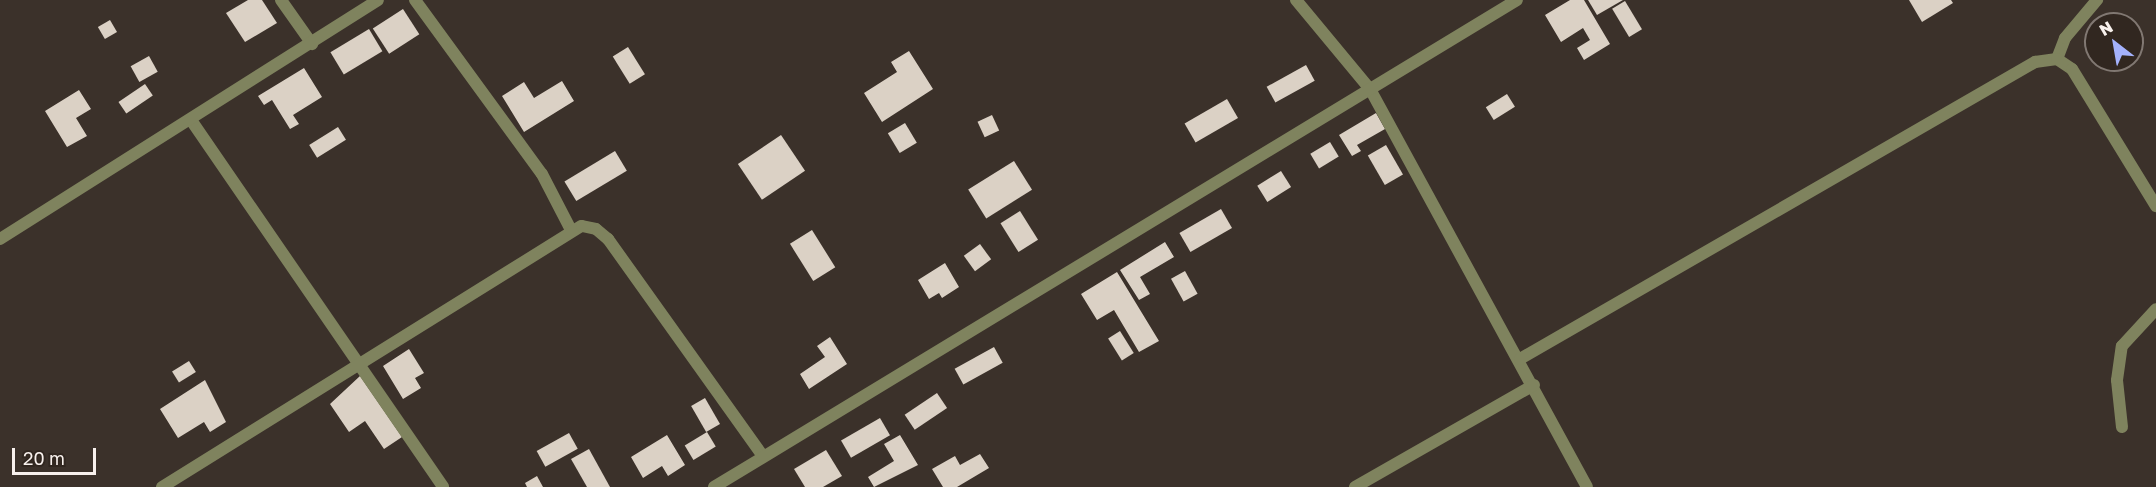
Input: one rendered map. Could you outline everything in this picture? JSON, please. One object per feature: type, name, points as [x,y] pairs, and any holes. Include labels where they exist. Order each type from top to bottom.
[{"type":"street","points":[[280,0],[312,44]]},
{"type":"street","points":[[0,239],[312,44],[378,0]]},
{"type":"street","points":[[415,0],[542,174],[571,230]]},
{"type":"street","points":[[1296,0],[1370,89],[1520,359],[1587,487]]},
{"type":"street","points":[[714,487],[1517,0]]},
{"type":"street","points":[[2057,59],[2071,30],[2097,0]]},
{"type":"street","points":[[1520,359],[1763,223],[1981,91],[2035,62],[2057,59],[2072,69],[2156,206]]},
{"type":"street","points":[[191,120],[442,487]]},
{"type":"street","points":[[162,487],[360,365],[571,230],[596,229],[608,239],[764,456]]},
{"type":"street","points":[[2122,427],[2117,380],[2122,346],[2156,309]]},
{"type":"street","points":[[1354,487],[1534,385]]},
{"type":"building","points":[[248,0],[262,0],[277,23],[245,42],[226,13]]},
{"type":"building","points":[[1570,0],[1584,0],[1610,44],[1584,60],[1577,48],[1590,40],[1583,28],[1561,42],[1545,15]]},
{"type":"building","points":[[1588,0],[1623,0],[1597,15]]},
{"type":"building","points":[[1909,0],[1951,0],[1953,3],[1922,22]]},
{"type":"building","points":[[1625,1],[1642,29],[1629,37],[1612,9]]},
{"type":"building","points":[[403,9],[419,34],[389,54],[373,29]]},
{"type":"building","points":[[110,20],[117,32],[105,39],[98,27]]},
{"type":"building","points":[[369,29],[382,51],[344,74],[330,52]]},
{"type":"building","points":[[628,47],[645,74],[630,84],[613,57]]},
{"type":"building","points":[[909,51],[933,89],[882,122],[864,93],[897,72],[891,62]]},
{"type":"building","points":[[149,56],[158,72],[139,82],[131,66]]},
{"type":"building","points":[[1306,65],[1315,81],[1275,103],[1267,87]]},
{"type":"building","points":[[304,68],[322,97],[293,115],[299,124],[290,129],[272,100],[264,105],[258,96]]},
{"type":"building","points":[[562,81],[574,101],[524,132],[502,96],[524,82],[534,98]]},
{"type":"building","points":[[145,84],[153,96],[126,114],[118,102]]},
{"type":"building","points":[[79,90],[91,109],[76,118],[87,136],[67,147],[45,111]]},
{"type":"building","points":[[1507,94],[1515,107],[1494,120],[1486,107]]},
{"type":"building","points":[[1227,99],[1238,118],[1196,143],[1185,124]]},
{"type":"building","points":[[1376,113],[1385,129],[1357,145],[1361,151],[1352,156],[1339,135]]},
{"type":"building","points":[[992,115],[999,130],[985,137],[977,122]]},
{"type":"building","points":[[905,123],[917,143],[900,153],[888,133]]},
{"type":"building","points":[[338,127],[346,140],[317,158],[309,145]]},
{"type":"building","points":[[781,135],[805,171],[762,200],[738,164]]},
{"type":"building","points":[[1330,142],[1339,157],[1319,168],[1310,154]]},
{"type":"building","points":[[1386,145],[1403,174],[1385,185],[1368,156]]},
{"type":"building","points":[[615,151],[627,171],[576,201],[564,181]]},
{"type":"building","points":[[1014,161],[1032,190],[986,218],[968,190]]},
{"type":"building","points":[[1281,171],[1291,187],[1267,202],[1257,186]]},
{"type":"building","points":[[1221,209],[1232,228],[1190,252],[1179,233]]},
{"type":"building","points":[[1020,211],[1038,240],[1019,252],[1000,223]]},
{"type":"building","points":[[812,230],[835,267],[813,281],[790,244]]},
{"type":"building","points":[[1165,242],[1174,257],[1140,277],[1150,294],[1139,300],[1120,270]]},
{"type":"building","points":[[980,244],[991,259],[975,271],[964,256]]},
{"type":"building","points":[[945,263],[959,287],[942,298],[939,293],[929,299],[918,280]]},
{"type":"building","points":[[1185,271],[1198,294],[1184,301],[1171,279]]},
{"type":"building","points":[[1117,272],[1159,341],[1139,352],[1114,310],[1097,320],[1081,294]]},
{"type":"building","points":[[1120,331],[1134,353],[1122,360],[1108,338]]},
{"type":"building","points":[[830,337],[847,364],[809,389],[800,374],[825,357],[817,346]]},
{"type":"building","points":[[994,347],[1003,363],[963,385],[955,369]]},
{"type":"building","points":[[409,349],[424,373],[415,378],[421,388],[403,399],[383,366]]},
{"type":"building","points":[[189,361],[196,372],[179,383],[172,372]]},
{"type":"building","points":[[360,376],[402,437],[384,449],[365,421],[349,432],[330,404]]},
{"type":"building","points":[[205,380],[226,422],[210,432],[204,422],[178,438],[160,409]]},
{"type":"building","points":[[937,393],[947,408],[915,430],[905,415]]},
{"type":"building","points":[[705,398],[720,424],[706,432],[691,406]]},
{"type":"building","points":[[880,418],[890,435],[851,458],[841,440]]},
{"type":"building","points":[[707,432],[716,447],[693,460],[685,445]]},
{"type":"building","points":[[569,433],[578,449],[545,467],[537,451]]},
{"type":"building","points":[[667,435],[685,465],[668,476],[662,466],[643,478],[631,457]]},
{"type":"building","points":[[900,435],[918,465],[874,487],[868,477],[894,461],[884,444]]},
{"type":"building","points":[[589,449],[610,487],[587,487],[571,459]]},
{"type":"building","points":[[826,450],[842,476],[823,487],[805,487],[794,469]]},
{"type":"building","points":[[980,454],[989,468],[957,487],[943,487],[932,469],[955,456],[960,465]]},
{"type":"building","points":[[537,476],[543,487],[527,487],[525,483]]}]
